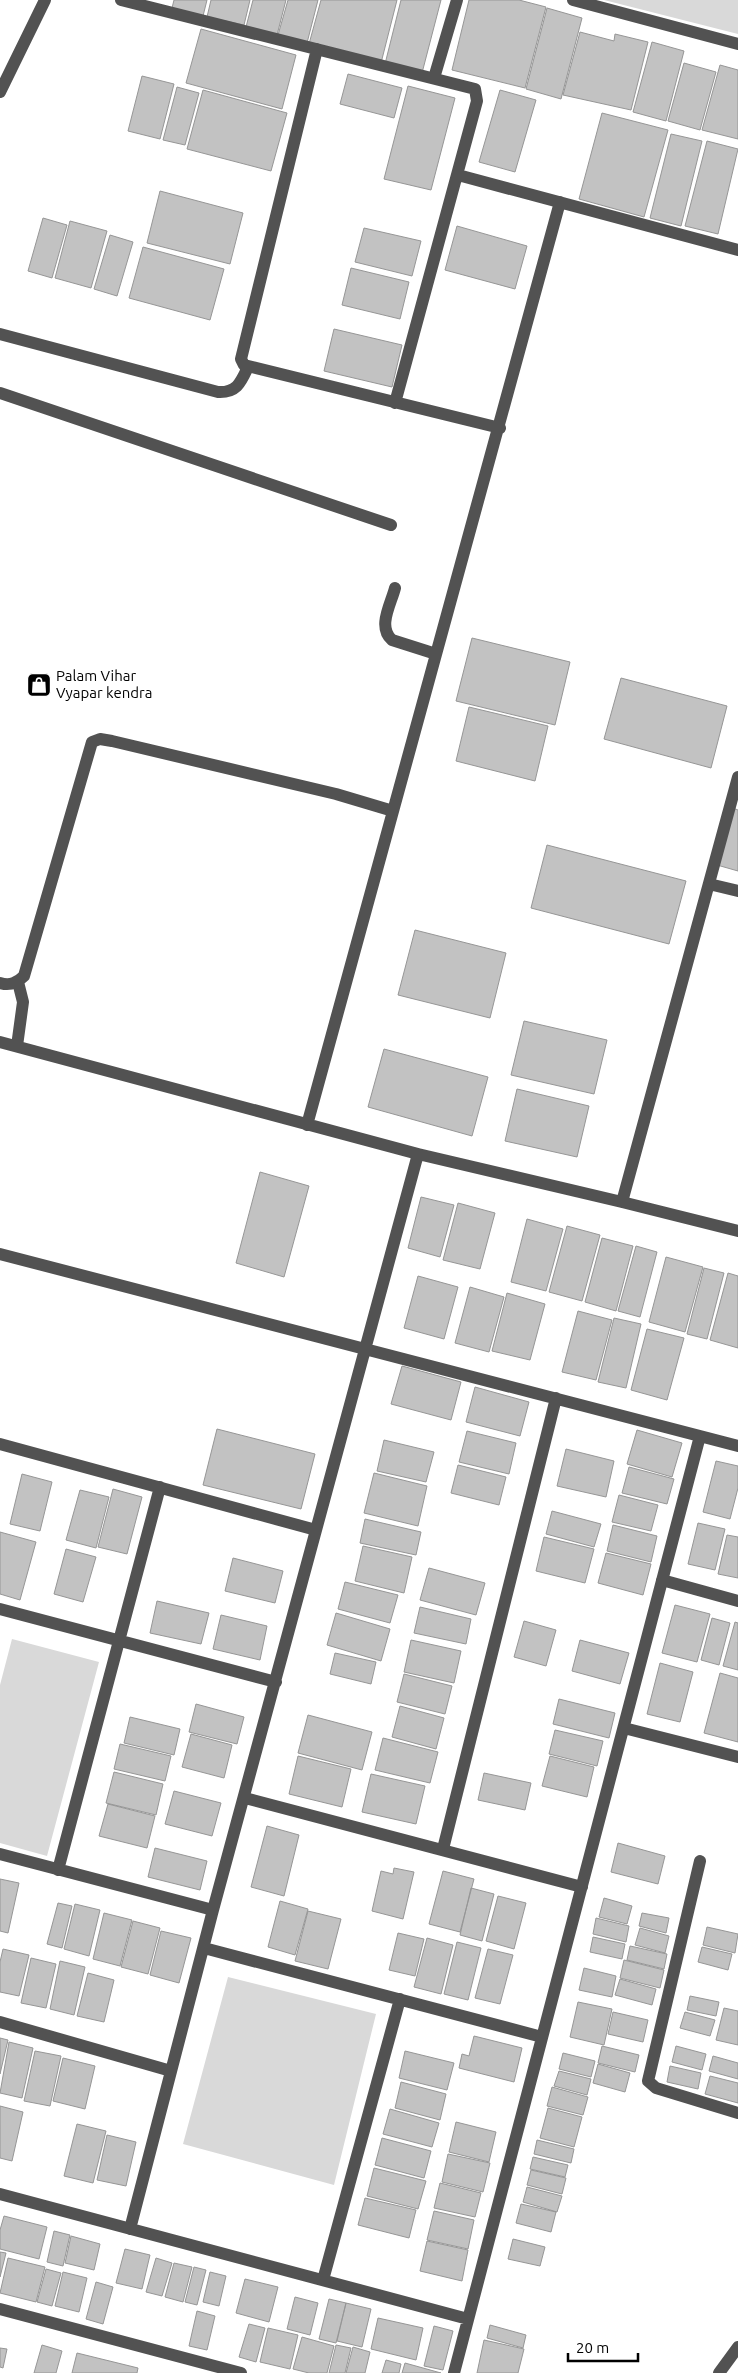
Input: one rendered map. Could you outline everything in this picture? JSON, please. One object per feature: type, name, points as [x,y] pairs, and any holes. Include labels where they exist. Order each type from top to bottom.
[{"type":"street","points":[[0,92],[45,0]]},
{"type":"street","points":[[122,0],[475,89],[478,94],[458,175],[395,403]]},
{"type":"street","points":[[434,78],[457,0]]},
{"type":"street","points":[[573,0],[738,44]]},
{"type":"street","points":[[317,49],[241,359],[248,367],[500,428]]},
{"type":"street","points":[[458,175],[738,250]]},
{"type":"street","points":[[307,1125],[500,428],[560,202]]},
{"type":"street","points":[[0,334],[218,392],[226,392],[240,385],[248,367]]},
{"type":"street","points":[[0,394],[391,525]]},
{"type":"street","points":[[396,588],[384,625],[387,636],[392,640],[436,654]]},
{"type":"street","points":[[0,983],[7,985],[18,982],[24,976],[92,742],[100,738],[336,794],[393,811]]},
{"type":"street","points":[[622,1202],[738,777]]},
{"type":"street","points":[[710,884],[738,892]]},
{"type":"street","points":[[17,1046],[23,1002],[18,982]]},
{"type":"street","points":[[0,1042],[418,1154],[738,1231]]},
{"type":"street","points":[[130,2229],[213,1910],[245,1798],[418,1154]]},
{"type":"street","points":[[0,1254],[738,1446]]},
{"type":"street","points":[[444,1849],[556,1398]]},
{"type":"street","points":[[454,2373],[700,1436]]},
{"type":"street","points":[[0,1444],[316,1530]]},
{"type":"street","points":[[58,1870],[160,1488]]},
{"type":"street","points":[[662,1580],[738,1602]]},
{"type":"street","points":[[0,1609],[118,1642],[276,1682]]},
{"type":"street","points":[[624,1728],[738,1757]]},
{"type":"street","points":[[245,1798],[444,1849],[582,1887]]},
{"type":"street","points":[[0,1854],[213,1910]]},
{"type":"street","points":[[700,1861],[648,2081],[656,2088],[738,2113]]},
{"type":"street","points":[[204,1948],[542,2037]]},
{"type":"street","points":[[323,2280],[400,1999]]},
{"type":"street","points":[[0,2022],[171,2071]]},
{"type":"street","points":[[0,2194],[468,2319]]},
{"type":"street","points":[[0,2309],[241,2373]]},
{"type":"street","points":[[719,2373],[738,2347]]},
{"type":"shaded area","points":[[604,0],[738,0],[738,34]]},
{"type":"shaded area","points":[[12,1639],[99,1662],[47,1856],[0,1843],[0,1685]]},
{"type":"shaded area","points":[[228,1977],[376,2014],[334,2185],[183,2144]]},
{"type":"building","points":[[174,0],[207,0],[203,16],[172,8]]},
{"type":"building","points":[[211,0],[250,0],[244,25],[207,17]]},
{"type":"building","points":[[253,0],[286,0],[277,35],[246,27]]},
{"type":"building","points":[[288,0],[318,0],[307,43],[278,35]]},
{"type":"building","points":[[321,0],[397,0],[381,63],[309,44]]},
{"type":"building","points":[[401,0],[441,0],[422,73],[385,64]]},
{"type":"building","points":[[469,0],[519,0],[546,7],[525,88],[452,70]]},
{"type":"building","points":[[547,8],[582,18],[561,99],[526,89]]},
{"type":"building","points":[[201,29],[296,55],[282,109],[186,83]]},
{"type":"building","points":[[580,32],[614,41],[615,34],[648,42],[631,110],[563,95]]},
{"type":"building","points":[[652,42],[684,51],[666,121],[633,112]]},
{"type":"building","points":[[684,63],[716,72],[700,130],[668,121]]},
{"type":"building","points":[[720,65],[738,70],[738,139],[702,130]]},
{"type":"building","points":[[348,74],[402,88],[394,118],[340,104]]},
{"type":"building","points":[[142,76],[174,84],[160,139],[128,131]]},
{"type":"building","points":[[408,86],[455,98],[431,190],[384,179]]},
{"type":"building","points":[[177,87],[199,93],[185,145],[163,140]]},
{"type":"building","points":[[203,90],[287,113],[271,171],[187,149]]},
{"type":"building","points":[[500,90],[536,100],[515,172],[479,162]]},
{"type":"building","points":[[602,113],[668,130],[644,217],[579,199]]},
{"type":"building","points":[[671,134],[702,141],[681,226],[650,218]]},
{"type":"building","points":[[707,141],[738,149],[718,234],[685,226]]},
{"type":"building","points":[[160,191],[243,213],[230,264],[147,243]]},
{"type":"building","points":[[43,218],[67,225],[52,278],[28,271]]},
{"type":"building","points":[[70,221],[107,231],[91,288],[55,278]]},
{"type":"building","points":[[457,226],[527,246],[515,289],[445,270]]},
{"type":"building","points":[[364,228],[421,241],[412,276],[355,262]]},
{"type":"building","points":[[110,235],[133,242],[117,296],[94,289]]},
{"type":"building","points":[[143,247],[224,269],[210,320],[129,298]]},
{"type":"building","points":[[351,268],[409,282],[400,319],[342,305]]},
{"type":"building","points":[[334,329],[402,345],[392,387],[324,371]]},
{"type":"building","points":[[472,638],[570,662],[555,725],[456,701]]},
{"type":"building","points":[[621,678],[727,706],[711,768],[604,739]]},
{"type":"building","points":[[469,707],[548,726],[535,781],[456,761]]},
{"type":"building","points":[[733,808],[738,810],[738,871],[717,865]]},
{"type":"building","points":[[547,845],[686,881],[669,944],[531,908]]},
{"type":"building","points":[[415,930],[506,953],[490,1018],[398,995]]},
{"type":"building","points":[[524,1021],[607,1040],[594,1094],[511,1075]]},
{"type":"building","points":[[384,1049],[488,1077],[472,1136],[368,1107]]},
{"type":"building","points":[[517,1089],[589,1106],[577,1157],[505,1141]]},
{"type":"building","points":[[260,1172],[309,1186],[284,1277],[236,1263]]},
{"type":"building","points":[[421,1197],[454,1205],[440,1257],[408,1248]]},
{"type":"building","points":[[458,1203],[495,1213],[480,1269],[443,1260]]},
{"type":"building","points":[[527,1219],[563,1229],[546,1291],[511,1282]]},
{"type":"building","points":[[567,1226],[600,1235],[582,1301],[549,1292]]},
{"type":"building","points":[[602,1238],[633,1246],[616,1311],[585,1302]]},
{"type":"building","points":[[636,1246],[657,1252],[640,1317],[618,1311]]},
{"type":"building","points":[[666,1257],[703,1267],[685,1332],[649,1322]]},
{"type":"building","points":[[704,1268],[724,1273],[707,1339],[687,1334]]},
{"type":"building","points":[[728,1273],[738,1276],[738,1348],[710,1340]]},
{"type":"building","points":[[418,1276],[458,1287],[444,1339],[404,1328]]},
{"type":"building","points":[[470,1287],[504,1297],[489,1352],[455,1343]]},
{"type":"building","points":[[507,1293],[545,1304],[530,1360],[492,1351]]},
{"type":"building","points":[[578,1311],[612,1320],[596,1380],[562,1372]]},
{"type":"building","points":[[614,1318],[641,1324],[626,1388],[598,1382]]},
{"type":"building","points":[[647,1329],[684,1338],[667,1400],[631,1390]]},
{"type":"building","points":[[402,1366],[461,1382],[451,1420],[391,1404]]},
{"type":"building","points":[[475,1387],[529,1402],[520,1436],[466,1422]]},
{"type":"building","points":[[217,1429],[315,1454],[301,1509],[203,1485]]},
{"type":"building","points":[[637,1430],[682,1443],[672,1477],[627,1464]]},
{"type":"building","points":[[467,1431],[516,1443],[509,1474],[459,1462]]},
{"type":"building","points":[[384,1440],[434,1452],[426,1482],[377,1471]]},
{"type":"building","points":[[566,1449],[614,1461],[606,1497],[557,1486]]},
{"type":"building","points":[[716,1461],[738,1466],[738,1488],[730,1519],[703,1512]]},
{"type":"building","points":[[458,1465],[506,1477],[499,1505],[451,1493]]},
{"type":"building","points":[[629,1467],[674,1479],[667,1504],[622,1493]]},
{"type":"building","points":[[374,1473],[427,1486],[418,1526],[364,1513]]},
{"type":"building","points":[[22,1474],[52,1482],[40,1531],[10,1524]]},
{"type":"building","points":[[113,1489],[142,1497],[127,1554],[98,1547]]},
{"type":"building","points":[[80,1490],[109,1497],[96,1548],[66,1540]]},
{"type":"building","points":[[619,1495],[658,1505],[651,1531],[612,1522]]},
{"type":"building","points":[[552,1511],[601,1524],[594,1547],[546,1534]]},
{"type":"building","points":[[365,1519],[421,1532],[416,1555],[360,1543]]},
{"type":"building","points":[[698,1523],[725,1529],[715,1570],[688,1564]]},
{"type":"building","points":[[613,1525],[657,1536],[651,1562],[607,1551]]},
{"type":"building","points":[[0,1532],[36,1542],[20,1600],[0,1594]]},
{"type":"building","points":[[727,1535],[738,1537],[738,1578],[718,1574]]},
{"type":"building","points":[[544,1537],[594,1549],[585,1583],[536,1571]]},
{"type":"building","points":[[363,1546],[412,1557],[404,1593],[355,1581]]},
{"type":"building","points":[[66,1549],[96,1557],[83,1602],[54,1594]]},
{"type":"building","points":[[606,1553],[651,1564],[643,1595],[598,1583]]},
{"type":"building","points":[[233,1558],[283,1571],[275,1603],[225,1591]]},
{"type":"building","points":[[429,1568],[485,1583],[476,1615],[420,1600]]},
{"type":"building","points":[[345,1582],[398,1595],[390,1623],[338,1609]]},
{"type":"building","points":[[157,1601],[209,1613],[201,1644],[150,1633]]},
{"type":"building","points":[[675,1605],[710,1614],[697,1662],[662,1653]]},
{"type":"building","points":[[420,1607],[471,1619],[466,1644],[414,1633]]},
{"type":"building","points":[[336,1613],[390,1629],[381,1661],[327,1645]]},
{"type":"building","points":[[221,1615],[267,1626],[260,1660],[213,1649]]},
{"type":"building","points":[[712,1618],[730,1623],[719,1665],[701,1660]]},
{"type":"building","points":[[524,1621],[556,1630],[546,1666],[514,1657]]},
{"type":"building","points":[[735,1622],[738,1623],[738,1670],[723,1666]]},
{"type":"building","points":[[411,1640],[461,1651],[454,1683],[404,1672]]},
{"type":"building","points":[[580,1640],[629,1653],[620,1684],[572,1671]]},
{"type":"building","points":[[335,1653],[376,1662],[371,1684],[330,1674]]},
{"type":"building","points":[[660,1663],[693,1672],[680,1722],[647,1714]]},
{"type":"building","points":[[720,1673],[738,1678],[738,1742],[704,1733]]},
{"type":"building","points":[[404,1674],[452,1686],[445,1714],[397,1702]]},
{"type":"building","points":[[559,1699],[615,1713],[609,1738],[553,1724]]},
{"type":"building","points":[[196,1704],[244,1717],[237,1744],[189,1732]]},
{"type":"building","points":[[400,1706],[444,1718],[436,1749],[392,1737]]},
{"type":"building","points":[[308,1715],[372,1732],[362,1770],[298,1753]]},
{"type":"building","points":[[130,1717],[180,1729],[174,1755],[124,1743]]},
{"type":"building","points":[[555,1730],[603,1741],[597,1766],[549,1754]]},
{"type":"building","points":[[191,1734],[232,1745],[224,1778],[182,1767]]},
{"type":"building","points":[[383,1738],[438,1752],[430,1783],[375,1770]]},
{"type":"building","points":[[120,1744],[171,1756],[165,1781],[114,1769]]},
{"type":"building","points":[[298,1756],[351,1769],[342,1807],[289,1794]]},
{"type":"building","points":[[550,1756],[594,1767],[587,1797],[542,1786]]},
{"type":"building","points":[[114,1772],[163,1784],[156,1815],[106,1803]]},
{"type":"building","points":[[484,1773],[531,1783],[525,1810],[478,1800]]},
{"type":"building","points":[[371,1774],[425,1786],[416,1824],[362,1812]]},
{"type":"building","points":[[174,1791],[221,1803],[212,1836],[165,1824]]},
{"type":"building","points":[[108,1804],[155,1816],[147,1848],[99,1836]]},
{"type":"building","points":[[267,1826],[299,1835],[284,1896],[251,1887]]},
{"type":"building","points":[[618,1843],[665,1856],[658,1884],[611,1872]]},
{"type":"building","points":[[155,1848],[207,1861],[200,1890],[148,1877]]},
{"type":"building","points":[[394,1868],[414,1872],[403,1919],[372,1911],[381,1871],[393,1874]]},
{"type":"building","points":[[443,1871],[474,1879],[460,1932],[429,1924]]},
{"type":"building","points":[[0,1879],[19,1883],[8,1933],[0,1931]]},
{"type":"building","points":[[471,1888],[494,1894],[482,1941],[460,1935]]},
{"type":"building","points":[[498,1896],[526,1903],[514,1949],[486,1941]]},
{"type":"building","points":[[604,1898],[632,1906],[627,1924],[599,1917]]},
{"type":"building","points":[[280,1901],[308,1909],[295,1955],[268,1947]]},
{"type":"building","points":[[58,1903],[72,1906],[62,1948],[47,1944]]},
{"type":"building","points":[[75,1904],[100,1910],[89,1956],[64,1949]]},
{"type":"building","points":[[308,1911],[341,1919],[328,1969],[295,1961]]},
{"type":"building","points":[[104,1913],[132,1920],[120,1966],[93,1959]]},
{"type":"building","points":[[642,1913],[669,1918],[666,1933],[639,1926]]},
{"type":"building","points":[[596,1918],[629,1926],[626,1942],[593,1934]]},
{"type":"building","points":[[133,1921],[160,1928],[148,1974],[121,1967]]},
{"type":"building","points":[[707,1927],[738,1934],[735,1953],[703,1945]]},
{"type":"building","points":[[640,1928],[669,1936],[665,1953],[635,1945]]},
{"type":"building","points":[[161,1931],[191,1938],[179,1983],[150,1975]]},
{"type":"building","points":[[398,1933],[424,1939],[415,1976],[389,1970]]},
{"type":"building","points":[[593,1937],[625,1944],[622,1959],[590,1952]]},
{"type":"building","points":[[427,1938],[453,1945],[441,1994],[414,1987]]},
{"type":"building","points":[[457,1942],[481,1948],[468,2000],[444,1994]]},
{"type":"building","points":[[630,1946],[667,1954],[664,1969],[627,1960]]},
{"type":"building","points":[[702,1947],[732,1954],[728,1970],[698,1962]]},
{"type":"building","points":[[3,1949],[29,1955],[19,1996],[0,1992],[0,1962]]},
{"type":"building","points":[[488,1949],[513,1955],[500,2004],[475,1998]]},
{"type":"building","points":[[31,1958],[56,1964],[46,2008],[21,2003]]},
{"type":"building","points":[[624,1960],[664,1970],[660,1988],[620,1978]]},
{"type":"building","points":[[60,1961],[85,1967],[74,2015],[50,2009]]},
{"type":"building","points":[[584,1968],[616,1976],[612,1997],[579,1990]]},
{"type":"building","points":[[88,1973],[114,1980],[104,2022],[77,2016]]},
{"type":"building","points":[[620,1979],[656,1989],[652,2005],[615,1995]]},
{"type":"building","points":[[690,1996],[719,2002],[716,2016],[687,2010]]},
{"type":"building","points":[[578,2002],[612,2009],[604,2045],[570,2037]]},
{"type":"building","points":[[724,2008],[738,2011],[738,2045],[716,2040]]},
{"type":"building","points":[[613,2012],[648,2020],[643,2042],[608,2034]]},
{"type":"building","points":[[685,2012],[715,2020],[710,2036],[680,2028]]},
{"type":"building","points":[[474,2036],[522,2048],[514,2082],[459,2068],[462,2054],[469,2056]]},
{"type":"building","points":[[0,2038],[8,2040],[0,2074]]},
{"type":"building","points":[[9,2042],[33,2048],[22,2098],[0,2093]]},
{"type":"building","points":[[602,2046],[639,2055],[635,2072],[598,2063]]},
{"type":"building","points":[[676,2046],[706,2054],[702,2070],[672,2062]]},
{"type":"building","points":[[35,2051],[61,2056],[50,2106],[24,2101]]},
{"type":"building","points":[[405,2051],[454,2063],[447,2090],[399,2078]]},
{"type":"building","points":[[563,2053],[595,2061],[591,2077],[559,2069]]},
{"type":"building","points":[[713,2056],[738,2063],[738,2079],[709,2071]]},
{"type":"building","points":[[63,2058],[95,2066],[85,2109],[53,2101]]},
{"type":"building","points":[[598,2064],[630,2073],[625,2092],[593,2083]]},
{"type":"building","points":[[670,2066],[701,2073],[698,2089],[667,2082]]},
{"type":"building","points":[[559,2071],[591,2079],[587,2095],[554,2086]]},
{"type":"building","points":[[710,2076],[738,2083],[738,2103],[705,2094]]},
{"type":"building","points":[[401,2082],[446,2094],[440,2120],[395,2108]]},
{"type":"building","points":[[552,2087],[588,2097],[583,2115],[547,2106]]},
{"type":"building","points":[[0,2106],[23,2112],[12,2161],[0,2158]]},
{"type":"building","points":[[548,2108],[582,2117],[574,2147],[540,2138]]},
{"type":"building","points":[[390,2109],[439,2123],[432,2147],[383,2134]]},
{"type":"building","points":[[456,2122],[496,2132],[489,2162],[449,2152]]},
{"type":"building","points":[[77,2124],[106,2131],[93,2183],[64,2176]]},
{"type":"building","points":[[107,2135],[136,2142],[126,2186],[97,2180]]},
{"type":"building","points":[[382,2138],[431,2151],[424,2178],[375,2165]]},
{"type":"building","points":[[537,2140],[574,2149],[571,2163],[534,2154]]},
{"type":"building","points":[[448,2154],[490,2163],[483,2192],[442,2182]]},
{"type":"building","points":[[533,2157],[568,2165],[565,2177],[530,2169]]},
{"type":"building","points":[[374,2168],[426,2181],[418,2209],[367,2196]]},
{"type":"building","points":[[531,2170],[566,2178],[562,2194],[527,2185]]},
{"type":"building","points":[[440,2183],[481,2193],[475,2217],[434,2208]]},
{"type":"building","points":[[527,2187],[562,2196],[557,2212],[523,2202]]},
{"type":"building","points":[[365,2198],[416,2210],[409,2238],[358,2225]]},
{"type":"building","points":[[521,2204],[556,2212],[551,2232],[516,2223]]},
{"type":"building","points":[[434,2211],[474,2220],[468,2249],[427,2240]]},
{"type":"building","points":[[4,2216],[47,2227],[39,2259],[0,2249],[0,2230]]},
{"type":"building","points":[[54,2231],[70,2235],[63,2266],[47,2262]]},
{"type":"building","points":[[71,2236],[100,2244],[94,2270],[65,2263]]},
{"type":"building","points":[[513,2239],[545,2247],[540,2266],[508,2259]]},
{"type":"building","points":[[427,2241],[468,2250],[462,2281],[420,2271]]},
{"type":"building","points":[[125,2249],[150,2255],[142,2289],[116,2283]]},
{"type":"building","points":[[0,2252],[6,2253],[0,2277]]},
{"type":"building","points":[[8,2258],[45,2267],[36,2302],[0,2293]]},
{"type":"building","points":[[156,2258],[172,2263],[162,2296],[146,2292]]},
{"type":"building","points":[[174,2263],[192,2267],[183,2302],[165,2297]]},
{"type":"building","points":[[194,2267],[206,2270],[197,2305],[185,2302]]},
{"type":"building","points":[[46,2269],[61,2273],[52,2306],[37,2302]]},
{"type":"building","points":[[63,2272],[87,2278],[79,2312],[55,2306]]},
{"type":"building","points":[[210,2272],[226,2276],[219,2306],[203,2302]]},
{"type":"building","points":[[245,2279],[278,2287],[269,2322],[236,2313]]},
{"type":"building","points":[[96,2282],[113,2287],[103,2324],[86,2319]]},
{"type":"building","points":[[295,2297],[318,2303],[310,2335],[287,2329]]},
{"type":"building","points":[[329,2299],[346,2303],[336,2343],[319,2339]]},
{"type":"building","points":[[346,2303],[371,2309],[362,2347],[337,2341]]},
{"type":"building","points":[[197,2311],[215,2316],[207,2350],[189,2346]]},
{"type":"building","points":[[378,2318],[423,2328],[416,2360],[371,2349]]},
{"type":"building","points":[[249,2324],[265,2328],[256,2362],[239,2357]]},
{"type":"building","points":[[490,2325],[526,2335],[523,2348],[487,2338]]},
{"type":"building","points":[[434,2326],[453,2331],[443,2370],[424,2366]]},
{"type":"building","points":[[268,2328],[298,2335],[290,2369],[260,2362]]},
{"type":"building","points":[[302,2337],[334,2346],[327,2373],[309,2373],[293,2369]]},
{"type":"building","points":[[484,2340],[524,2349],[518,2373],[477,2373]]},
{"type":"building","points":[[42,2345],[62,2351],[56,2373],[34,2373]]},
{"type":"building","points":[[336,2345],[351,2348],[345,2373],[329,2373]]},
{"type":"building","points":[[353,2347],[370,2352],[365,2373],[346,2373]]},
{"type":"building","points":[[0,2348],[7,2349],[3,2368],[0,2367]]},
{"type":"building","points":[[77,2353],[138,2368],[137,2373],[72,2373]]},
{"type":"building","points":[[386,2360],[401,2364],[399,2373],[382,2373]]},
{"type":"building","points":[[405,2363],[441,2373],[402,2373]]},
{"type":"place","name":"Palam Vihar Vyapar kendra","points":[[39,685]]}]
